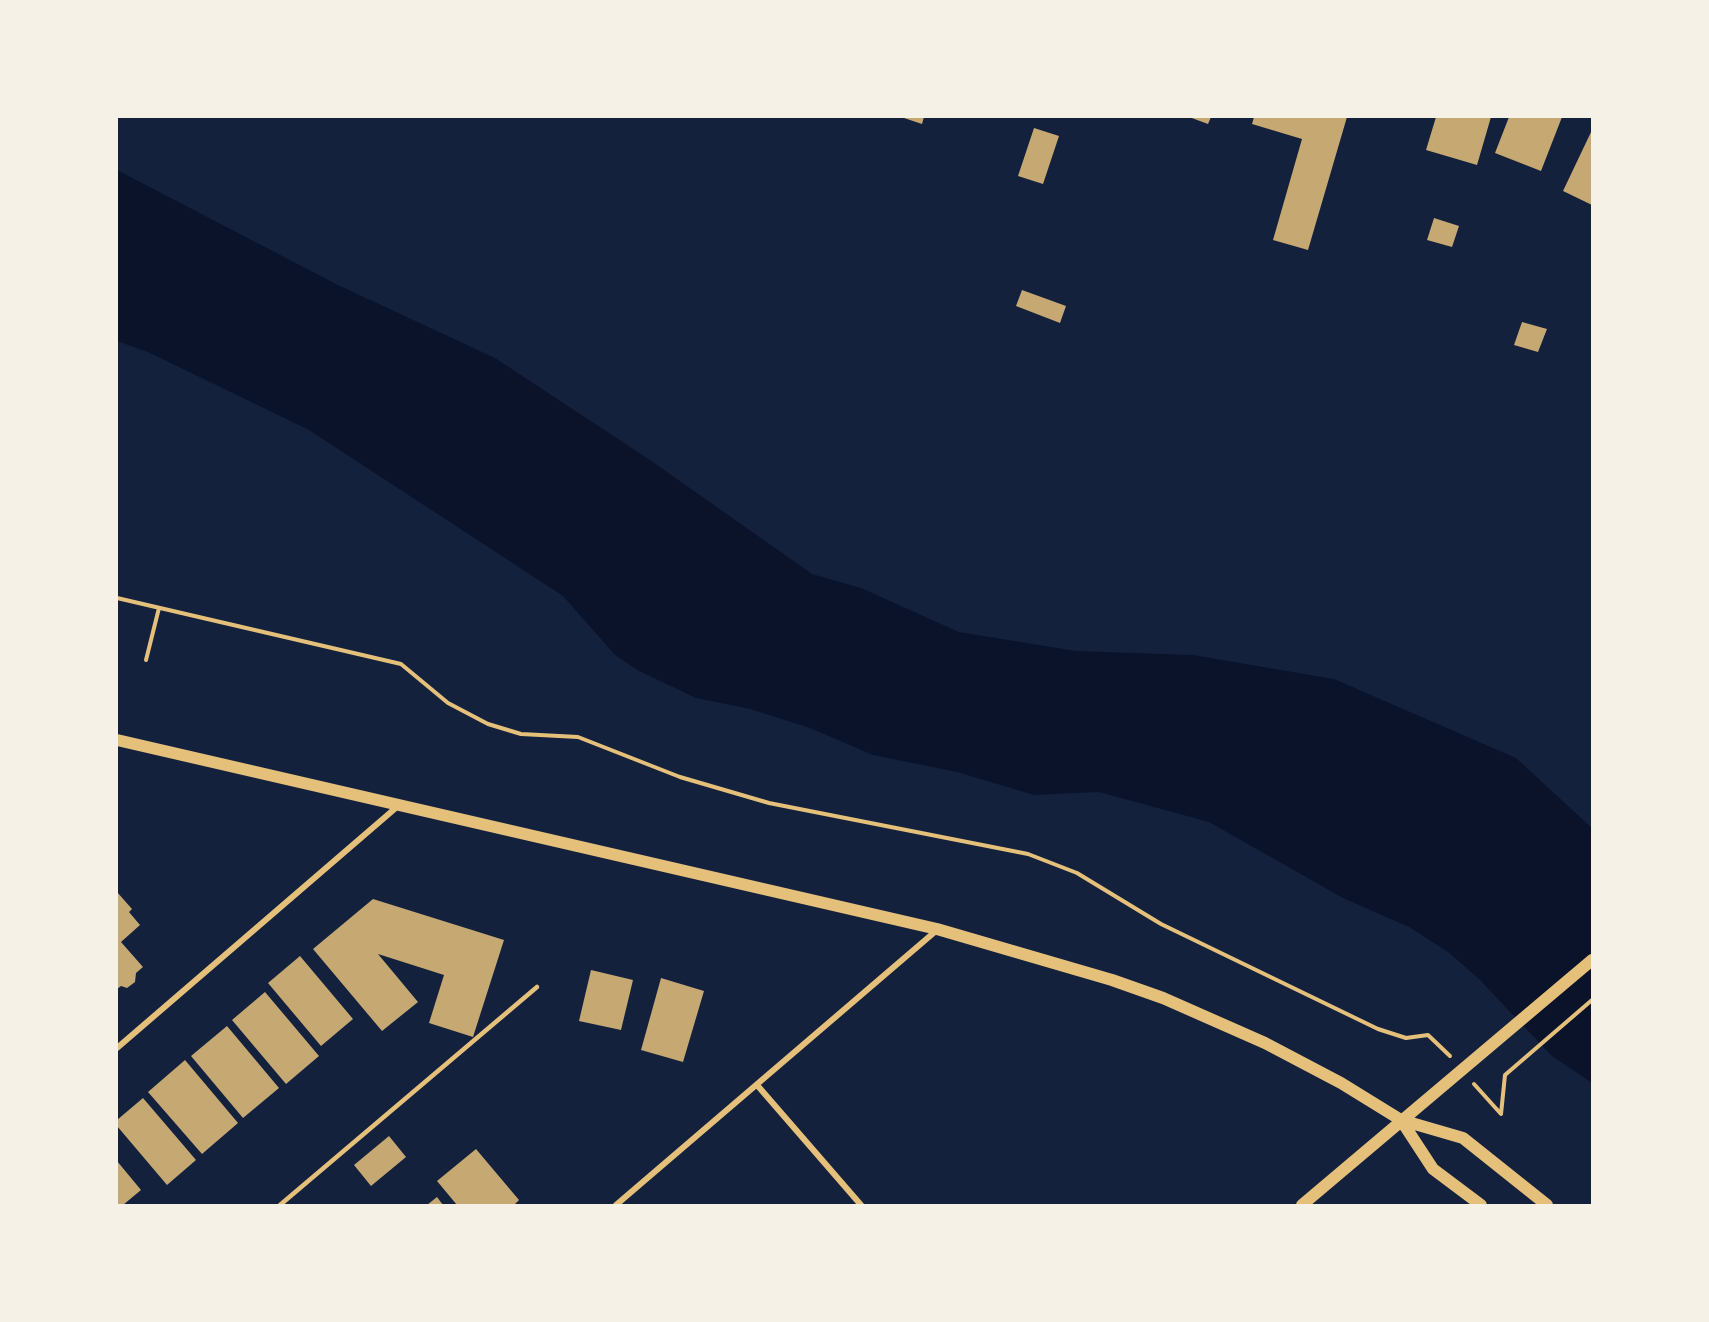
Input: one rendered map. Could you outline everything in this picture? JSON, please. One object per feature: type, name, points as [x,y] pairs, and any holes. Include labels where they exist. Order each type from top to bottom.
[{"type":"main road","points":[[117,740],[937,929],[1077,968],[1162,998],[1296,1059],[1401,1120],[1463,1138],[1546,1205]]},
{"type":"main road","points":[[1302,1205],[1592,960]]},
{"type":"main road","points":[[1401,1120],[1433,1169],[1481,1205]]},
{"type":"street","points":[[117,1048],[398,806]]},
{"type":"street","points":[[616,1205],[937,929]]},
{"type":"street","points":[[757,1085],[861,1205]]},
{"type":"lane","points":[[280,1205],[537,987]]},
{"type":"path","points":[[117,598],[402,664],[448,703],[488,723],[521,734],[578,737],[681,777],[769,803],[1028,854],[1077,873],[1161,924],[1378,1029],[1406,1038],[1428,1035],[1442,1048]]},
{"type":"path","points":[[146,660],[159,608]]},
{"type":"path","points":[[1487,1101],[1501,1114],[1505,1075],[1592,1000]]},
{"type":"water","points":[[117,170],[338,285],[495,358],[650,460],[812,574],[861,588],[959,632],[1076,651],[1193,655],[1334,679],[1516,758],[1592,828],[1592,1083],[1552,1056],[1478,978],[1448,952],[1409,927],[1343,898],[1209,822],[1099,792],[1034,795],[957,772],[873,755],[810,728],[750,709],[696,698],[639,671],[615,655],[563,596],[309,430],[150,353],[117,341]]},
{"type":"building","points":[[901,117],[924,117],[922,124]]},
{"type":"building","points":[[1189,117],[1211,117],[1208,124]]},
{"type":"building","points":[[1254,117],[1347,117],[1308,250],[1273,240],[1302,139],[1252,124]]},
{"type":"building","points":[[1436,117],[1491,117],[1477,165],[1426,150]]},
{"type":"building","points":[[1509,117],[1562,117],[1541,171],[1495,153]]},
{"type":"building","points":[[1034,128],[1059,136],[1043,184],[1018,176]]},
{"type":"building","points":[[1592,130],[1592,205],[1563,191]]},
{"type":"building","points":[[1434,218],[1459,226],[1452,247],[1427,240]]},
{"type":"building","points":[[1022,290],[1066,306],[1060,323],[1016,306]]},
{"type":"building","points":[[1522,322],[1547,329],[1538,352],[1514,345]]},
{"type":"building","points":[[117,892],[132,909],[129,912],[140,925],[121,942],[143,967],[136,973],[135,982],[127,988],[121,986],[117,989]]},
{"type":"building","points":[[373,899],[504,940],[473,1037],[429,1023],[444,975],[378,954],[418,1002],[382,1031],[313,949]]},
{"type":"building","points":[[300,956],[353,1019],[321,1046],[268,983]]},
{"type":"building","points":[[591,970],[633,980],[621,1030],[579,1021]]},
{"type":"building","points":[[661,978],[704,991],[683,1062],[641,1050]]},
{"type":"building","points":[[265,992],[319,1056],[286,1084],[232,1020]]},
{"type":"building","points":[[227,1026],[279,1088],[243,1118],[191,1056]]},
{"type":"building","points":[[185,1060],[238,1123],[202,1154],[148,1092]]},
{"type":"building","points":[[143,1098],[196,1160],[167,1185],[117,1126],[117,1120]]},
{"type":"building","points":[[389,1136],[406,1157],[371,1186],[354,1165]]},
{"type":"building","points":[[476,1149],[519,1200],[514,1205],[457,1205],[437,1181]]},
{"type":"building","points":[[117,1161],[141,1190],[123,1205],[117,1205]]},
{"type":"building","points":[[437,1197],[443,1205],[427,1205]]}]
